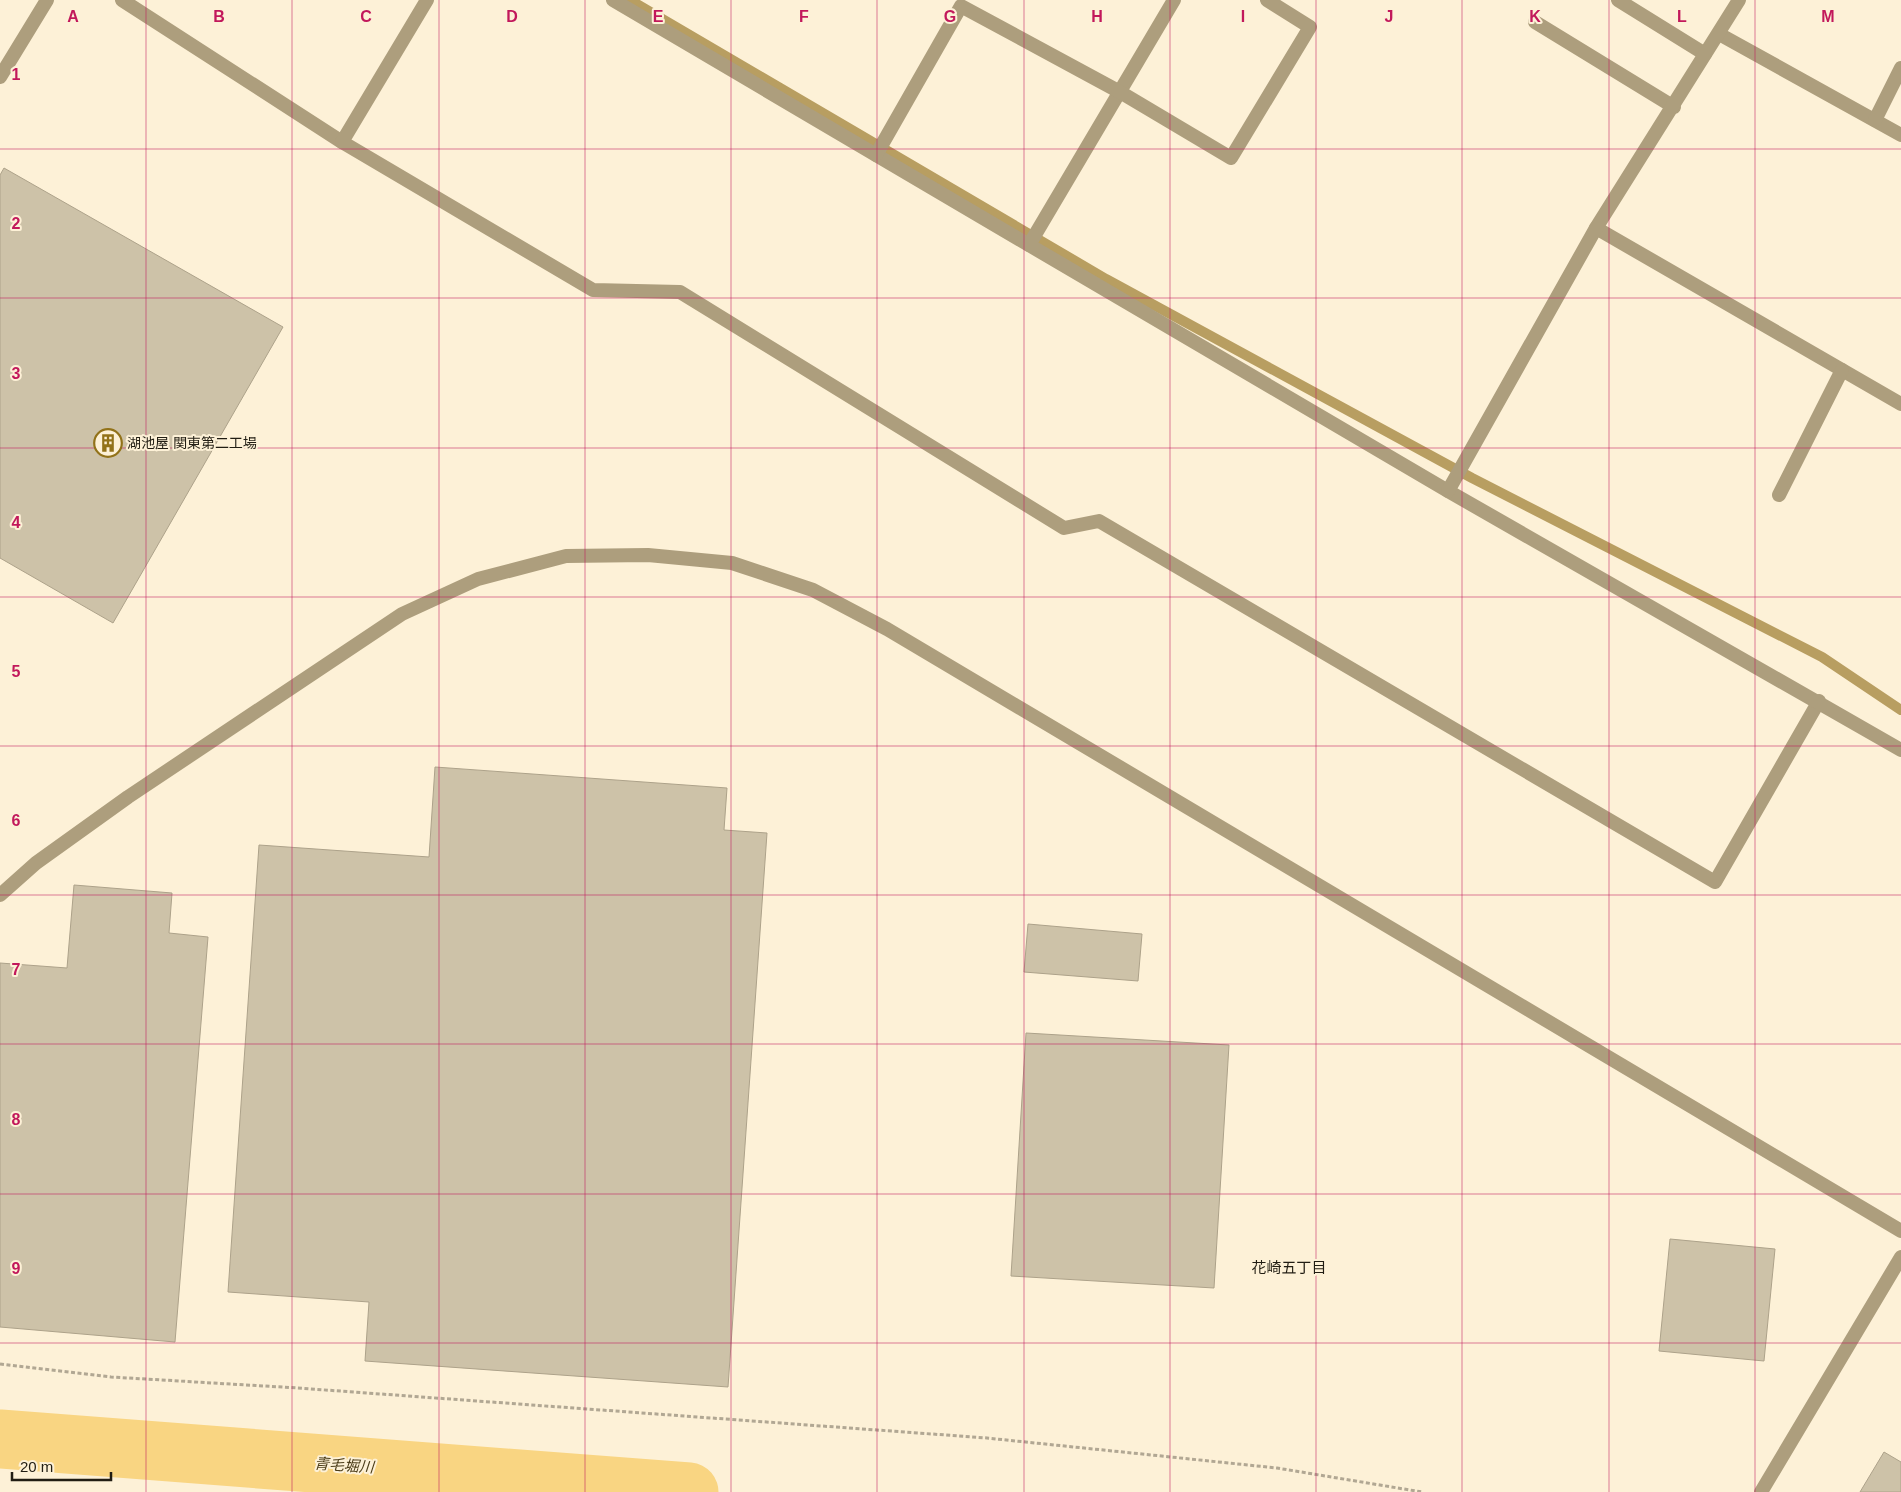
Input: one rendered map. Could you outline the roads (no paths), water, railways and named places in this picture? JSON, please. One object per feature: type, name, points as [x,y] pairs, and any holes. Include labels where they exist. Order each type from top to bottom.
[{"type":"street","points":[[0,77],[47,0]]},
{"type":"street","points":[[122,0],[342,142],[593,290],[680,292],[1064,528],[1098,521],[1715,882],[1818,701]]},
{"type":"street","points":[[342,142],[427,0]]},
{"type":"street","points":[[613,0],[1448,491],[1901,750]]},
{"type":"street","points":[[1029,245],[1174,0]]},
{"type":"street","points":[[876,156],[961,6],[1120,92],[1230,158],[1310,27],[1267,0]]},
{"type":"street","points":[[1618,0],[1705,54]]},
{"type":"street","points":[[1448,491],[1596,228],[1674,107],[1739,0]]},
{"type":"street","points":[[1535,22],[1674,107]]},
{"type":"street","points":[[1719,34],[1901,135]]},
{"type":"street","points":[[1875,120],[1901,68]]},
{"type":"street","points":[[1596,228],[1901,404]]},
{"type":"street","points":[[1780,495],[1842,370]]},
{"type":"street","points":[[0,895],[36,863],[128,797],[402,614],[469,583],[566,556],[648,555],[732,563],[813,590],[887,629],[1901,1231]]},
{"type":"street","points":[[1761,1492],[1901,1256]]},
{"type":"waterway","points":[[630,0],[1106,279],[1472,478],[1822,657],[1901,710]]},
{"type":"waterway","name":"青毛堀川","points":[[0,1439],[689,1492]]},
{"type":"place","name":"湖池屋 関東第二工場","points":[[108,443]]},
{"type":"district","name":"花崎五丁目","points":[[1289,1267]]}]
